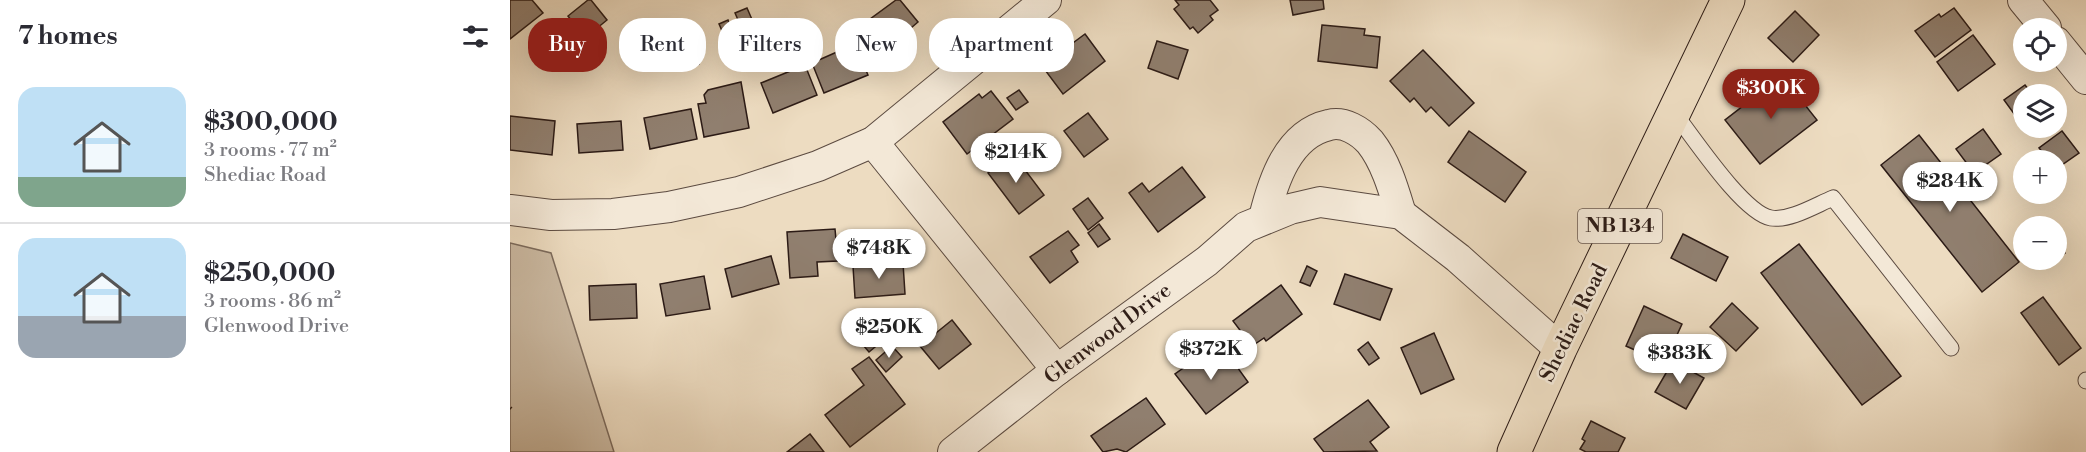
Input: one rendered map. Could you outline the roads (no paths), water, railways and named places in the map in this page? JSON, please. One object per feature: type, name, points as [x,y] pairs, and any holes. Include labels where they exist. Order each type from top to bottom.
[{"type":"main road","name":"Shediac Road","points":[[1514,452],[1560,350],[1728,0]]},
{"type":"street","points":[[510,210],[572,215],[613,214],[669,207],[739,192],[818,166],[873,142],[1046,0]]},
{"type":"street","points":[[2023,0],[2038,18]]},
{"type":"street","points":[[2067,56],[2086,79]]},
{"type":"street","points":[[1264,218],[1271,189],[1290,153],[1305,134],[1337,123],[1349,127],[1371,143],[1394,190],[1401,214]]},
{"type":"street","points":[[873,142],[1057,370]]},
{"type":"street","name":"Glenwood Drive","points":[[953,452],[1057,370],[1207,261],[1246,226],[1264,218],[1320,202],[1401,214],[1458,258],[1560,350]]},
{"type":"lane","points":[[1675,114],[1748,207],[1771,218],[1785,217],[1833,198],[1951,348]]}]
